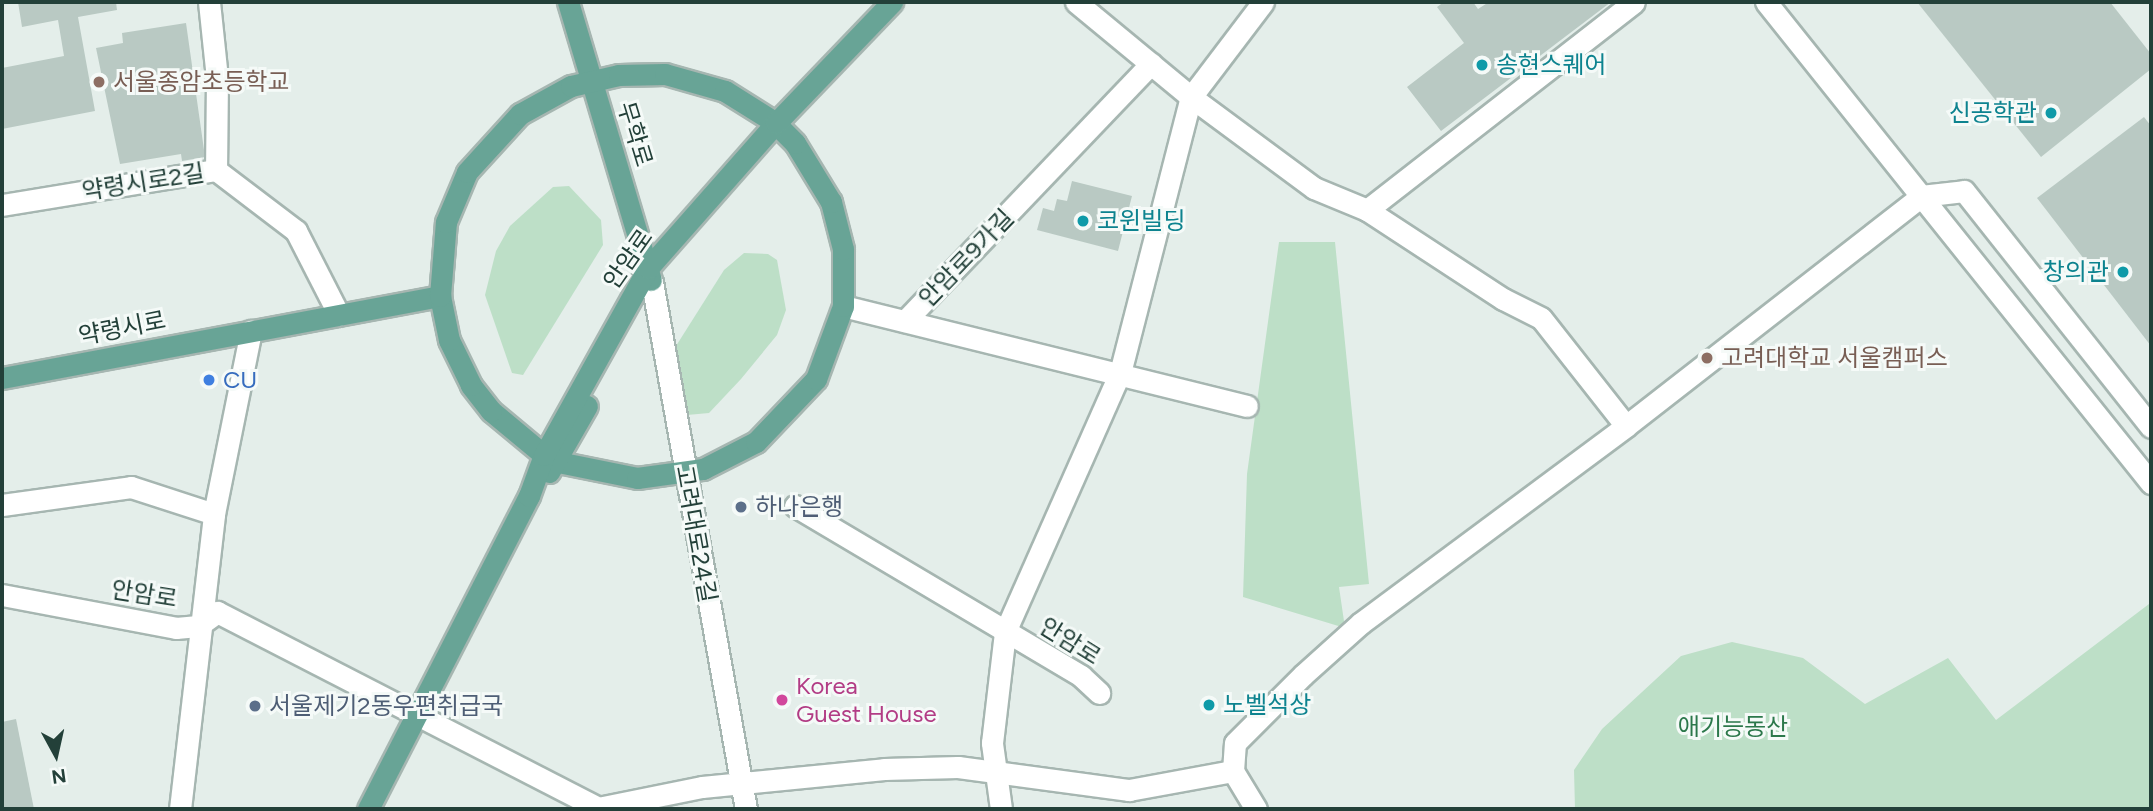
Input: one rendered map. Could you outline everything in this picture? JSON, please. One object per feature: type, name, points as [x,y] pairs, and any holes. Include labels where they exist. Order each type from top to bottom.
[{"type":"main road","name":"무학로","points":[[568,2],[650,275]]},
{"type":"main road","name":"안암로","points":[[368,809],[529,496],[650,275],[779,127],[814,82],[892,2]]},
{"type":"main road","points":[[665,74],[724,91],[779,127],[831,202],[843,249],[843,306],[816,379],[756,442],[703,469],[637,478],[551,458],[491,411],[471,385],[449,340],[440,296],[446,222],[467,172],[520,114],[591,79],[665,74]]},
{"type":"main road","name":"약령시로","points":[[2,378],[440,296]]},
{"type":"street","points":[[209,2],[217,78],[216,170]]},
{"type":"street","points":[[1076,2],[1191,97],[1314,188],[1367,209],[1503,299],[1541,318],[1626,426]]},
{"type":"street","points":[[1001,809],[992,743],[1005,632],[1120,373],[1191,97],[1263,2]]},
{"type":"street","points":[[1367,209],[1634,2]]},
{"type":"street","points":[[1766,2],[2151,482]]},
{"type":"street","name":"안암로9가길","points":[[905,321],[1151,64]]},
{"type":"street","name":"약령시로2길","points":[[2,205],[216,170],[296,231],[339,314]]},
{"type":"street","points":[[1256,809],[1233,771],[1235,743],[1245,730],[1361,623],[1626,426],[1921,196],[1964,191],[2151,427]]},
{"type":"street","name":"고려대로24길","points":[[650,275],[746,809]]},
{"type":"street","points":[[843,306],[905,321]]},
{"type":"street","name":"안암로9가길","points":[[905,321],[1247,406]]},
{"type":"street","points":[[180,809],[198,626],[214,514],[251,331]]},
{"type":"street","points":[[2,505],[131,487],[214,514]]},
{"type":"street","name":"안암로","points":[[795,506],[1081,676],[1099,693]]},
{"type":"street","name":"안암로","points":[[2,595],[176,628],[198,626],[216,612],[593,807]]},
{"type":"street","points":[[593,807],[702,787],[742,786],[884,769],[995,770],[1129,790],[1233,771]]},
{"type":"green space","points":[[569,186],[601,220],[603,245],[523,375],[512,373],[485,295],[496,251],[510,226],[553,187]]},
{"type":"green space","points":[[1279,242],[1335,242],[1369,584],[1339,587],[1345,628],[1243,597],[1247,474]]},
{"type":"green space","points":[[744,253],[768,254],[777,260],[786,310],[777,335],[709,413],[687,415],[681,409],[676,346],[724,270]]},
{"type":"green space","name":"애기능동산","points":[[2149,604],[2151,809],[1575,809],[1574,770],[1602,729],[1681,656],[1732,642],[1803,658],[1865,704],[1948,658],[1996,720]]},
{"type":"building","points":[[18,2],[116,2],[117,10],[78,17],[95,111],[2,129],[2,68],[64,56],[58,20],[22,27]]},
{"type":"building","name":"송현스퀘어","points":[[1444,2],[1473,2],[1478,9],[1489,2],[1611,2],[1441,131],[1407,87],[1464,43],[1437,7]]},
{"type":"building","name":"신공학관","points":[[1917,2],[2110,2],[2151,54],[2151,69],[2041,157]]},
{"type":"building","points":[[186,23],[205,157],[182,161],[181,154],[120,164],[96,48],[123,43],[122,33]]},
{"type":"building","name":"창의관","points":[[2144,117],[2151,126],[2151,346],[2037,198]]},
{"type":"building","name":"코윈빌딩","points":[[1072,181],[1132,196],[1118,251],[1037,230],[1043,208],[1054,211],[1057,199],[1067,201]]},
{"type":"building","points":[[16,719],[34,809],[2,809],[2,722]]},
{"type":"place","name":"송현스퀘어","points":[[1482,65]]},
{"type":"place","name":"서울종암초등학교","points":[[99,82]]},
{"type":"place","name":"신공학관","points":[[2051,113]]},
{"type":"place","name":"코윈빌딩","points":[[1083,221]]},
{"type":"place","name":"창의관","points":[[2123,272]]},
{"type":"place","name":"고려대학교 서울캠퍼스","points":[[1707,358]]},
{"type":"place","name":"CU","points":[[209,380]]},
{"type":"place","name":"하나은행","points":[[741,507]]},
{"type":"place","name":"Korea Guest House","points":[[782,700]]},
{"type":"place","name":"노벨석상","points":[[1209,705]]},
{"type":"place","name":"서울제기2동우편취급국","points":[[255,706]]}]
